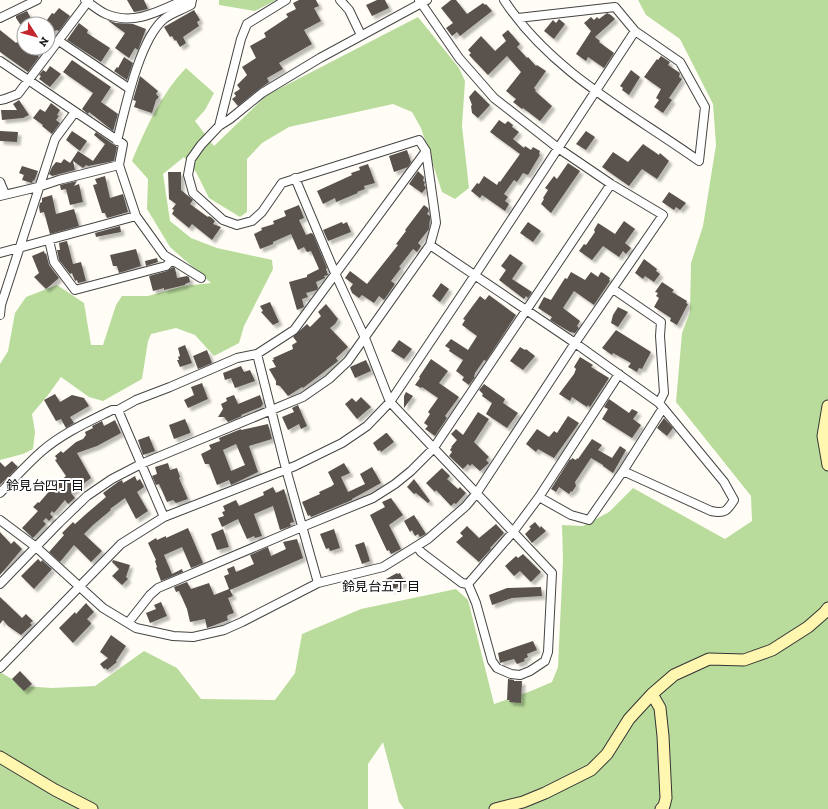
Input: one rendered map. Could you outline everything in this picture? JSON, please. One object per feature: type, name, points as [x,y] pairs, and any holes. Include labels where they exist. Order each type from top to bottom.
[{"type":"street","points":[[0,18],[36,0]]},
{"type":"street","points":[[0,100],[18,94],[59,41],[87,1],[105,14],[116,18],[133,19],[148,15],[184,0]]},
{"type":"street","points":[[117,141],[130,89],[150,34],[165,19],[191,5],[192,0]]},
{"type":"street","points":[[220,126],[241,39],[247,24],[286,0]]},
{"type":"street","points":[[340,0],[349,10],[361,35]]},
{"type":"street","points":[[504,0],[518,18],[555,59],[595,91],[699,161],[704,107],[680,62],[635,31],[615,7],[518,18]]},
{"type":"street","points":[[0,520],[36,547],[103,608],[136,628],[173,636],[193,637],[224,630],[318,583],[383,567],[428,539],[466,506],[476,494],[663,215],[611,184],[558,148],[494,98],[459,58],[422,1],[262,92],[230,120],[220,126],[201,144],[191,159],[188,175],[193,193],[224,220],[237,225],[252,222],[262,212],[282,183],[419,140],[426,151],[436,223],[430,245],[348,361],[329,380],[303,397],[141,464],[112,479],[87,496],[36,547],[0,584]]},
{"type":"street","points":[[1,664],[121,544],[164,517],[286,469],[342,443],[367,426],[390,402],[476,275],[635,31]]},
{"type":"street","points":[[59,41],[130,89]]},
{"type":"street","points":[[0,61],[123,144],[119,165],[136,216],[164,255],[201,278]]},
{"type":"street","points":[[0,315],[0,305],[55,139],[75,112]]},
{"type":"street","points":[[0,493],[42,451],[61,437],[112,410],[118,410],[136,400],[237,358],[257,354],[294,330],[426,151]]},
{"type":"street","points":[[0,182],[2,195],[38,188],[59,180],[119,165]]},
{"type":"street","points":[[295,178],[390,402],[552,573],[548,652],[545,661],[530,671],[520,675],[511,674],[497,668],[492,661],[476,603],[468,584]]},
{"type":"street","points":[[128,623],[150,595],[158,588],[373,498],[406,476],[433,448],[611,184]]},
{"type":"street","points":[[0,253],[136,216]]},
{"type":"street","points":[[49,240],[54,262],[74,290],[166,266],[172,260]]},
{"type":"street","points":[[430,245],[576,343],[661,405],[724,482],[734,500],[728,510],[720,513],[711,511],[623,470]]},
{"type":"street","points":[[539,496],[571,515],[589,520],[623,470],[661,405],[664,393],[660,336],[661,322],[613,289]]},
{"type":"street","points":[[257,354],[286,469],[318,583]]},
{"type":"street","points":[[468,584],[513,532],[539,496],[619,374]]},
{"type":"street","points":[[828,406],[823,436],[828,465]]},
{"type":"street","points":[[118,410],[164,517]]},
{"type":"street","points":[[417,546],[421,552],[462,583],[468,584]]},
{"type":"street","points":[[495,809],[523,802],[545,793],[591,770],[607,754],[629,719],[652,694],[674,675],[709,659],[744,660],[772,650],[808,627],[828,608]]},
{"type":"street","points":[[652,694],[660,708],[664,736],[666,798],[664,806],[661,809]]},
{"type":"street","points":[[0,758],[55,790],[92,809]]},
{"type":"green space","points":[[219,0],[276,0],[255,11],[219,5]]},
{"type":"green space","points":[[638,0],[828,0],[828,809],[404,809],[399,802],[383,742],[368,764],[368,809],[0,809],[0,672],[24,686],[51,688],[95,686],[144,651],[177,668],[201,699],[275,700],[295,673],[302,634],[361,609],[456,589],[468,600],[494,704],[552,682],[558,667],[563,560],[562,525],[583,526],[609,512],[633,488],[725,539],[752,521],[751,496],[676,402],[682,333],[690,312],[691,263],[703,226],[716,145],[713,104],[680,39],[646,15]]},
{"type":"green space","points":[[418,17],[459,68],[465,81],[462,126],[469,188],[455,199],[442,192],[421,128],[412,112],[393,104],[289,127],[262,143],[247,159],[247,212],[240,217],[209,198],[196,172],[184,157],[163,174],[170,221],[191,238],[217,248],[272,260],[273,269],[244,326],[239,343],[214,356],[195,335],[176,328],[151,334],[148,341],[142,379],[103,401],[89,397],[61,377],[32,414],[35,432],[33,449],[23,454],[0,460],[0,364],[8,351],[15,313],[26,297],[57,285],[84,303],[91,345],[103,345],[116,305],[122,296],[148,296],[184,286],[211,283],[170,247],[147,209],[148,179],[132,161],[155,112],[169,89],[186,68],[214,93],[205,110],[195,121],[214,146],[267,95]]},
{"type":"building","points":[[127,0],[144,0],[148,9],[134,12]]},
{"type":"building","points":[[299,0],[316,0],[319,6],[314,8],[321,21],[304,30],[312,44],[279,63],[283,69],[267,78],[269,82],[238,106],[232,99],[236,96],[234,93],[240,89],[237,85],[247,75],[242,67],[256,58],[250,46],[266,37],[264,33],[288,17],[286,14],[296,9],[293,3]]},
{"type":"building","points":[[377,0],[385,0],[389,8],[372,16],[366,5]]},
{"type":"building","points":[[451,0],[456,0],[467,14],[483,3],[485,5],[486,4],[492,11],[460,36],[457,32],[452,36],[446,28],[453,23],[441,8]]},
{"type":"building","points":[[59,8],[70,16],[59,31],[56,30],[56,16],[50,16],[52,13],[54,14]]},
{"type":"building","points":[[194,10],[200,20],[197,22],[199,26],[183,37],[186,43],[180,47],[172,36],[170,37],[164,27]]},
{"type":"building","points":[[27,11],[30,16],[16,16]]},
{"type":"building","points":[[607,13],[615,19],[595,37],[600,41],[599,42],[614,53],[604,68],[588,57],[586,61],[576,54],[591,31],[584,23],[591,17],[594,20],[597,17],[599,19]]},
{"type":"building","points":[[559,19],[565,24],[554,39],[544,31],[553,20],[556,23]]},
{"type":"building","points":[[107,20],[116,23],[133,24],[146,29],[138,50],[135,48],[129,58],[115,48],[125,33]]},
{"type":"building","points":[[79,23],[88,30],[87,33],[110,48],[101,62],[67,40]]},
{"type":"building","points":[[0,30],[16,43],[16,56],[39,57],[28,72],[0,52]]},
{"type":"building","points":[[508,30],[520,44],[517,47],[527,58],[528,57],[536,66],[537,65],[546,71],[534,88],[536,90],[535,91],[552,106],[540,121],[513,102],[516,99],[506,91],[521,72],[507,56],[488,75],[469,55],[471,53],[468,50],[481,36],[495,51],[506,41],[502,35]]},
{"type":"building","points":[[661,56],[670,62],[668,65],[680,73],[679,77],[682,79],[669,98],[672,100],[663,113],[654,107],[659,100],[656,98],[661,89],[644,77],[657,59],[658,60]]},
{"type":"building","points":[[124,57],[133,63],[127,80],[114,71],[117,67],[118,68]]},
{"type":"building","points":[[72,60],[111,87],[101,102],[118,114],[113,131],[89,112],[88,114],[82,109],[93,93],[63,72]]},
{"type":"building","points":[[50,66],[61,74],[50,87],[39,79],[41,76],[39,75],[43,70],[46,72]]},
{"type":"building","points":[[631,70],[640,77],[629,95],[622,90],[623,88],[620,86]]},
{"type":"building","points":[[140,76],[158,91],[156,94],[159,97],[156,100],[152,113],[134,107],[136,101],[133,100]]},
{"type":"building","points":[[475,90],[490,105],[478,118],[472,113],[472,105],[469,97]]},
{"type":"building","points":[[19,100],[29,115],[23,118],[2,120],[1,110],[17,110],[13,104]]},
{"type":"building","points":[[51,103],[60,110],[57,115],[59,116],[56,120],[60,123],[52,134],[33,118],[40,109],[45,112]]},
{"type":"building","points":[[499,120],[505,124],[508,121],[513,125],[512,127],[519,132],[513,139],[524,148],[525,146],[531,150],[533,147],[540,151],[540,155],[528,175],[523,173],[517,182],[514,180],[504,194],[508,197],[505,201],[509,204],[505,211],[482,195],[480,198],[471,191],[477,183],[479,184],[484,176],[497,185],[520,154],[490,132]]},
{"type":"building","points":[[0,131],[18,132],[17,142],[0,141]]},
{"type":"building","points":[[72,131],[87,141],[80,151],[66,140]]},
{"type":"building","points":[[586,131],[595,137],[586,150],[576,144]]},
{"type":"building","points":[[96,132],[117,147],[114,161],[88,166],[86,165],[83,168],[73,161],[75,170],[52,176],[49,174],[56,162],[61,163],[64,159],[70,163],[78,151],[93,161],[105,144],[94,135]]},
{"type":"building","points":[[643,144],[659,155],[660,153],[669,161],[657,179],[642,169],[629,186],[602,167],[613,152],[628,162]]},
{"type":"building","points":[[407,150],[411,162],[408,167],[394,172],[389,156]]},
{"type":"building","points":[[568,163],[580,171],[551,213],[541,204],[548,190],[545,188],[554,176],[557,179]]},
{"type":"building","points":[[368,164],[375,183],[364,186],[365,189],[357,192],[358,193],[336,202],[335,198],[323,204],[317,191],[352,175],[351,173],[360,170],[359,167]]},
{"type":"building","points":[[22,166],[38,171],[32,183],[22,180],[24,175],[19,173]]},
{"type":"building","points":[[418,171],[424,177],[423,181],[425,182],[424,185],[426,188],[422,193],[409,184]]},
{"type":"building","points":[[168,172],[181,172],[181,190],[193,200],[190,204],[208,217],[209,216],[212,218],[215,221],[213,224],[221,227],[212,240],[192,224],[189,228],[172,214],[174,210],[172,209],[176,204],[169,199]]},
{"type":"building","points":[[105,176],[110,198],[123,194],[128,212],[107,218],[105,213],[102,213],[93,185],[97,184],[95,179]]},
{"type":"building","points":[[77,181],[74,186],[79,184],[83,202],[70,205],[66,189],[61,190],[60,185]]},
{"type":"building","points":[[669,192],[686,203],[680,210],[676,207],[674,210],[662,202]]},
{"type":"building","points":[[52,195],[56,214],[74,209],[79,226],[50,234],[44,212],[40,213],[39,207],[40,203],[42,202],[42,198]]},
{"type":"building","points":[[299,205],[304,218],[299,220],[306,235],[311,233],[313,234],[327,268],[328,275],[316,282],[318,288],[317,290],[306,293],[308,297],[302,299],[304,307],[297,310],[289,282],[307,277],[307,275],[319,269],[311,251],[307,252],[304,247],[298,250],[291,234],[260,249],[254,234],[262,230],[261,228],[274,224],[273,221],[286,216],[284,211]]},
{"type":"building","points":[[424,205],[429,211],[427,214],[430,216],[429,229],[418,243],[421,246],[417,252],[413,249],[399,267],[401,268],[391,281],[395,284],[384,300],[379,296],[374,303],[362,295],[359,298],[352,293],[350,288],[353,284],[345,278],[350,271],[367,284],[398,245],[396,244],[406,231],[405,230]]},
{"type":"building","points":[[624,221],[635,229],[625,243],[631,248],[626,254],[623,251],[619,257],[603,246],[592,260],[579,251],[584,244],[586,245],[595,232],[594,230],[598,223],[615,234]]},
{"type":"building","points":[[342,222],[343,224],[347,222],[351,232],[328,241],[323,230]]},
{"type":"building","points":[[528,222],[541,231],[533,242],[520,233]]},
{"type":"building","points":[[120,226],[121,232],[96,237],[95,233]]},
{"type":"building","points":[[67,241],[73,264],[81,262],[86,281],[78,283],[77,280],[75,281],[72,273],[70,274],[59,260],[57,250],[60,250],[59,243]]},
{"type":"building","points":[[136,249],[141,266],[119,273],[117,266],[113,266],[110,255]]},
{"type":"building","points":[[44,251],[45,254],[46,253],[49,265],[59,278],[46,289],[34,277],[39,273],[32,256]]},
{"type":"building","points":[[510,254],[523,263],[512,279],[532,292],[528,298],[526,296],[524,299],[499,280],[506,270],[501,266]]},
{"type":"building","points":[[157,258],[158,262],[146,266],[145,261]]},
{"type":"building","points":[[644,259],[657,269],[656,271],[660,274],[654,282],[645,276],[643,279],[635,273]]},
{"type":"building","points":[[173,267],[175,268],[177,278],[187,276],[189,277],[190,282],[185,285],[153,291],[149,276],[167,271]]},
{"type":"building","points":[[571,272],[585,280],[591,272],[598,277],[601,272],[610,278],[610,281],[594,305],[574,291],[563,308],[580,321],[577,326],[579,328],[575,333],[570,332],[550,320],[552,317],[538,308],[544,297],[551,300],[565,278],[567,279]]},
{"type":"building","points":[[662,282],[674,290],[672,292],[687,301],[686,303],[688,304],[677,325],[670,321],[671,318],[654,307],[659,298],[656,296],[658,293],[655,292]]},
{"type":"building","points":[[441,283],[449,289],[440,302],[432,296]]},
{"type":"building","points":[[489,295],[516,315],[486,361],[484,360],[475,373],[475,377],[469,385],[462,380],[464,377],[456,371],[463,360],[449,351],[450,349],[445,346],[451,339],[468,350],[477,336],[462,325],[465,320],[463,319],[480,296],[485,300]]},
{"type":"building","points":[[270,302],[279,322],[273,325],[261,312],[263,311],[260,306]]},
{"type":"building","points":[[326,304],[338,319],[330,328],[348,347],[336,358],[338,361],[303,388],[302,387],[288,396],[280,386],[276,385],[276,381],[269,369],[276,367],[272,360],[274,360],[273,358],[293,349],[292,345],[297,342],[293,337],[307,324],[310,327],[321,316],[318,312]]},
{"type":"building","points":[[618,307],[628,312],[618,327],[611,323],[613,315]]},
{"type":"building","points":[[616,330],[651,352],[642,369],[639,368],[637,372],[628,367],[631,363],[613,353],[612,355],[602,348]]},
{"type":"building","points":[[399,340],[412,349],[404,359],[391,351]]},
{"type":"building","points":[[185,345],[192,363],[180,367],[177,360],[179,360],[178,357],[180,356],[178,348]]},
{"type":"building","points":[[520,347],[525,350],[526,349],[535,356],[523,370],[510,361]]},
{"type":"building","points":[[207,350],[212,363],[198,369],[193,356]]},
{"type":"building","points":[[580,357],[593,365],[591,367],[609,378],[590,407],[588,405],[587,407],[572,397],[570,401],[559,394],[574,374],[576,369],[574,367]]},
{"type":"building","points":[[431,359],[448,371],[439,383],[459,397],[445,416],[447,418],[435,436],[425,429],[428,426],[424,423],[430,414],[428,412],[438,398],[422,387],[421,388],[415,385]]},
{"type":"building","points":[[366,360],[371,371],[355,378],[350,367]]},
{"type":"building","points":[[241,366],[244,372],[250,370],[255,381],[235,388],[231,378],[225,380],[223,373]]},
{"type":"building","points":[[202,383],[208,399],[188,408],[184,400],[194,395],[191,387]]},
{"type":"building","points":[[484,384],[505,399],[503,403],[518,413],[507,428],[486,414],[492,403],[482,396],[483,394],[479,390]]},
{"type":"building","points":[[406,392],[413,396],[404,408],[404,396]]},
{"type":"building","points":[[55,394],[60,402],[72,395],[84,398],[89,406],[70,417],[74,423],[66,428],[61,419],[56,421],[44,400]]},
{"type":"building","points":[[234,395],[238,404],[260,395],[263,404],[261,407],[228,422],[224,417],[218,417],[223,409],[221,404],[227,401],[226,398]]},
{"type":"building","points":[[361,397],[371,407],[357,419],[345,404],[352,398],[356,402]]},
{"type":"building","points":[[609,399],[629,413],[632,409],[638,412],[633,419],[641,425],[632,438],[602,419],[608,409],[604,407]]},
{"type":"building","points":[[298,405],[307,426],[301,429],[299,424],[288,430],[282,417],[294,412],[292,408]]},
{"type":"building","points":[[478,412],[489,419],[474,442],[489,457],[486,460],[489,463],[480,471],[472,464],[470,466],[468,464],[463,469],[449,456],[452,452],[450,450],[451,447],[457,440],[451,434],[456,429],[463,435]]},
{"type":"building","points":[[568,416],[579,423],[554,458],[538,449],[536,452],[526,444],[537,429],[549,437],[554,431],[557,433]]},
{"type":"building","points":[[664,418],[673,428],[667,436],[657,428]]},
{"type":"building","points":[[185,419],[190,433],[174,439],[169,425]]},
{"type":"building","points":[[115,420],[121,433],[97,446],[77,453],[91,478],[71,493],[75,498],[68,504],[65,500],[54,513],[52,511],[50,514],[53,517],[49,521],[46,518],[43,521],[46,524],[33,538],[22,528],[38,511],[33,507],[66,476],[55,460],[57,459],[55,456],[61,451],[63,453],[76,442],[83,439],[86,435],[85,432],[93,428],[92,426],[102,421],[104,426]]},
{"type":"building","points":[[268,424],[272,439],[249,446],[258,472],[231,485],[229,480],[217,485],[209,464],[205,464],[201,454],[211,449],[209,445],[220,441],[219,438],[241,430]],"holes":[[[236,444],[245,465],[231,471],[223,450]]]},
{"type":"building","points":[[386,433],[394,442],[381,452],[380,450],[378,451],[373,443]]},
{"type":"building","points":[[149,436],[155,451],[143,455],[138,440]]},
{"type":"building","points":[[592,439],[602,445],[598,450],[612,458],[620,446],[626,450],[613,473],[591,458],[575,482],[576,486],[572,492],[571,491],[569,494],[559,487],[556,492],[551,489],[570,459],[578,459]]},
{"type":"building","points":[[12,461],[18,467],[0,485],[0,462],[5,467]]},
{"type":"building","points":[[168,463],[170,470],[177,468],[179,478],[188,499],[176,503],[173,500],[167,502],[159,484],[156,485],[152,476],[157,474],[155,467]]},
{"type":"building","points":[[344,463],[350,473],[341,477],[348,492],[365,484],[360,474],[372,467],[381,483],[352,500],[311,517],[310,515],[308,516],[302,502],[320,494],[319,492],[332,486],[334,484],[328,472]]},
{"type":"building","points":[[442,468],[450,476],[447,479],[458,489],[460,487],[466,493],[456,504],[454,503],[451,506],[436,490],[435,492],[426,483]]},
{"type":"building","points":[[135,476],[137,481],[140,479],[144,487],[137,492],[148,511],[136,519],[125,498],[110,509],[111,510],[84,534],[102,551],[91,562],[74,545],[60,562],[49,552],[64,535],[62,533],[73,522],[75,524],[106,497],[103,493],[118,482],[122,480],[123,483]]},
{"type":"building","points":[[414,479],[430,501],[428,503],[416,493],[414,494],[407,487]]},
{"type":"building","points":[[273,487],[276,493],[284,489],[294,522],[290,523],[291,526],[280,530],[273,506],[254,514],[262,536],[255,538],[254,536],[247,539],[238,519],[222,527],[218,518],[224,516],[222,512],[225,511],[223,506],[236,500],[239,506],[264,495],[263,492]]},
{"type":"building","points":[[391,498],[403,515],[389,525],[401,549],[391,554],[389,550],[387,551],[370,515],[385,507],[382,502]]},
{"type":"building","points":[[414,515],[426,534],[420,537],[418,534],[415,536],[412,530],[410,532],[404,521]]},
{"type":"building","points":[[535,522],[540,528],[541,526],[546,531],[532,543],[525,534],[531,528],[529,527]]},
{"type":"building","points":[[496,524],[504,533],[479,562],[456,542],[463,536],[460,533],[467,526],[479,538]]},
{"type":"building","points":[[188,528],[203,563],[191,568],[182,547],[164,555],[172,574],[182,569],[183,572],[161,581],[156,568],[156,560],[148,543],[156,538],[157,540],[166,536],[166,538]]},
{"type":"building","points":[[223,529],[229,547],[217,550],[211,534]]},
{"type":"building","points":[[334,529],[340,548],[330,551],[329,548],[326,549],[320,534]]},
{"type":"building","points":[[0,532],[11,544],[14,541],[22,549],[0,575]]},
{"type":"building","points":[[297,539],[303,558],[230,590],[233,596],[228,598],[234,613],[228,615],[228,620],[207,628],[205,619],[190,622],[187,609],[179,591],[176,592],[174,587],[187,582],[191,589],[209,583],[214,595],[229,589],[224,576],[229,574],[227,569],[234,566],[236,572],[254,564],[250,555],[268,547],[271,556],[286,549],[283,542]]},
{"type":"building","points":[[364,542],[370,561],[362,564],[355,545]]},
{"type":"building","points":[[523,554],[541,572],[531,582],[520,571],[514,576],[505,566],[516,556],[518,558]]},
{"type":"building","points":[[38,559],[41,562],[42,560],[52,569],[34,589],[21,576]]},
{"type":"building","points":[[113,560],[130,565],[126,577],[128,579],[122,585],[112,576],[119,569],[112,562]]},
{"type":"building","points":[[400,573],[405,583],[392,590],[386,579]]},
{"type":"building","points":[[541,587],[542,596],[512,598],[492,605],[489,595],[507,588]]},
{"type":"building","points":[[0,597],[22,618],[26,614],[33,621],[30,623],[32,625],[21,635],[8,626],[3,620],[0,624]]},
{"type":"building","points":[[161,602],[167,616],[150,623],[146,613],[156,609],[154,605]]},
{"type":"building","points":[[86,603],[94,612],[87,619],[91,624],[73,643],[59,628],[75,612],[76,614]]},
{"type":"building","points":[[111,635],[126,646],[116,661],[117,662],[107,670],[100,664],[108,658],[100,652]]},
{"type":"building","points":[[533,641],[537,650],[527,654],[528,657],[524,659],[525,661],[517,664],[514,659],[500,663],[498,653]]},
{"type":"building","points":[[20,671],[32,684],[24,691],[12,679]]},
{"type":"building","points":[[508,679],[522,681],[521,703],[509,702],[510,700],[507,700]]},
{"type":"district","name":"鈴見台四丁目","points":[[45,485]]},
{"type":"district","name":"鈴見台五丁目","points":[[381,586]]}]
